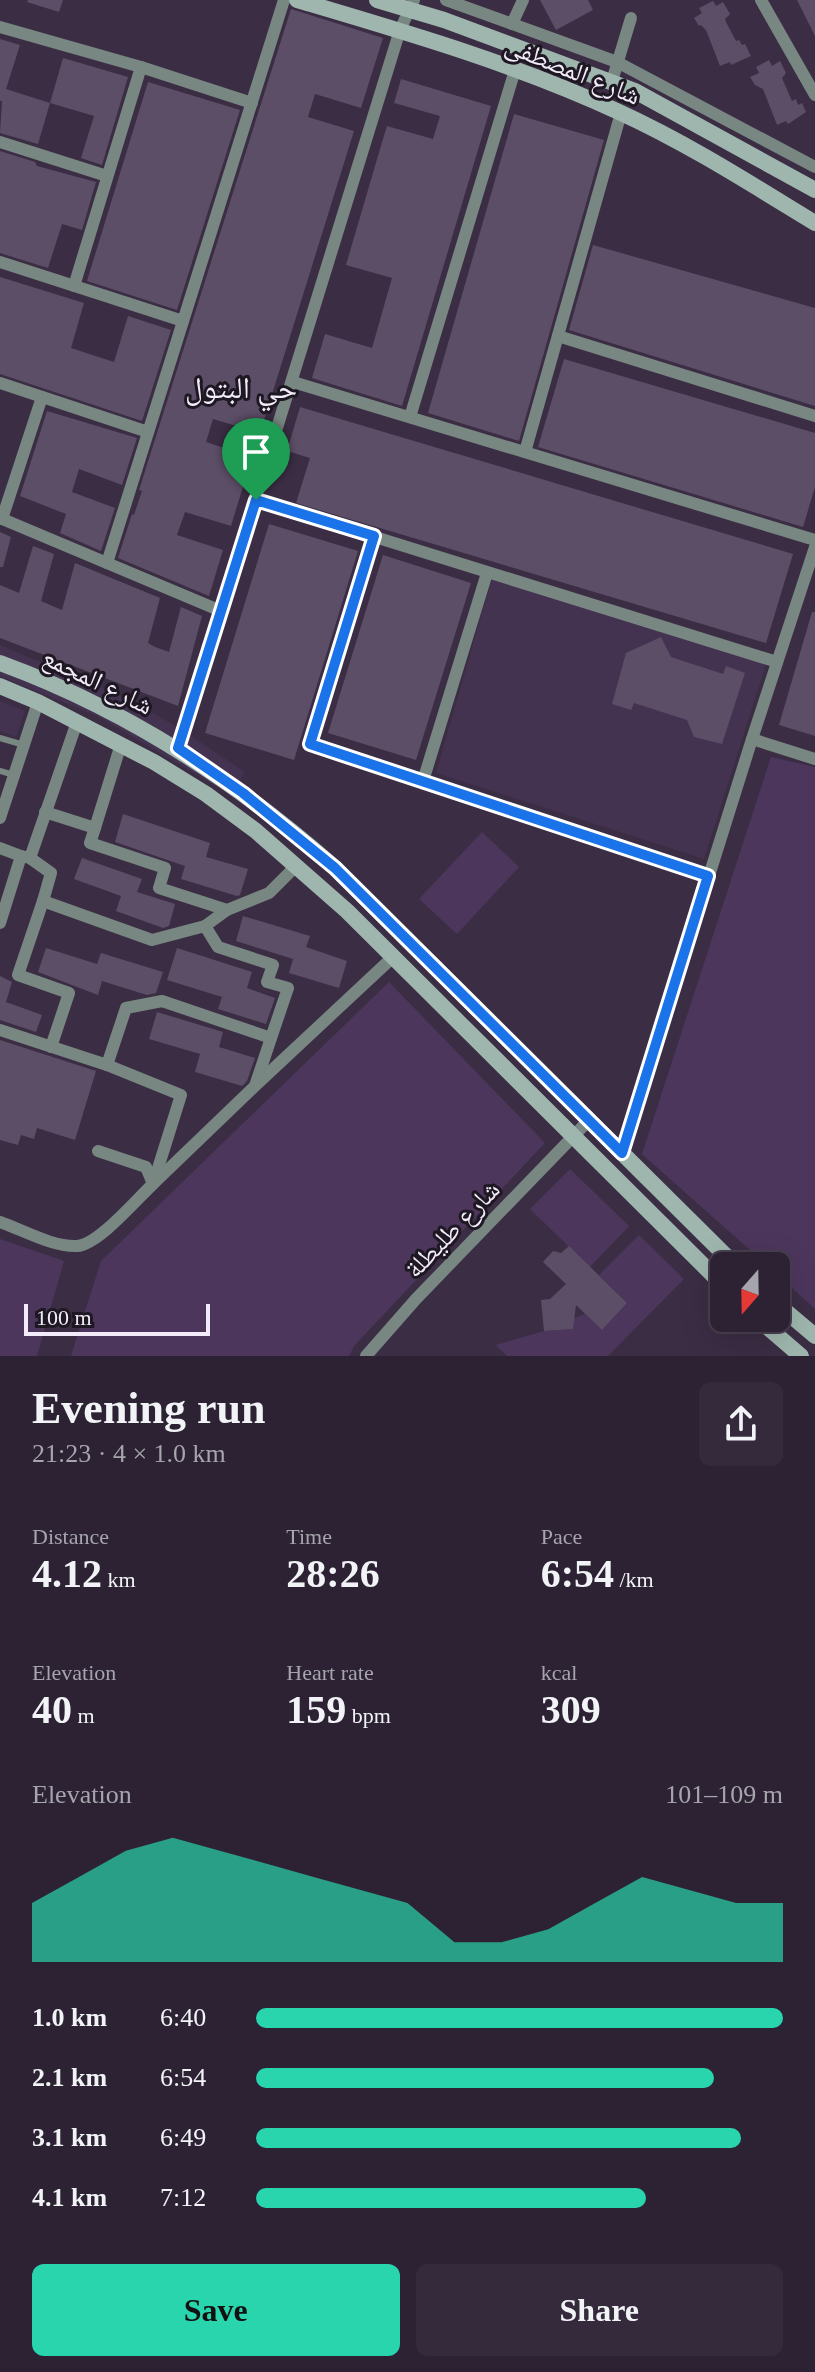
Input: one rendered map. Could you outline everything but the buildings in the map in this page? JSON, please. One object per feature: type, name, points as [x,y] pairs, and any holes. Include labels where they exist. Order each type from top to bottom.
[{"type":"street","points":[[107,563],[284,0]]},
{"type":"street","name":"شارع المصطفى","points":[[297,0],[400,30],[515,70],[621,113],[729,171],[815,223]]},
{"type":"street","name":"شارع المصطفى","points":[[377,0],[411,5],[612,81],[815,190]]},
{"type":"street","points":[[446,0],[617,62],[815,167]]},
{"type":"street","points":[[512,24],[523,0]]},
{"type":"street","points":[[761,0],[815,95]]},
{"type":"street","points":[[178,748],[400,30],[411,5]]},
{"type":"street","points":[[612,81],[631,18]]},
{"type":"street","points":[[0,27],[141,67],[252,103]]},
{"type":"street","points":[[74,286],[141,67]]},
{"type":"street","points":[[410,417],[515,70]]},
{"type":"street","points":[[525,452],[621,113]]},
{"type":"street","points":[[0,142],[107,176]]},
{"type":"street","points":[[729,171],[739,147]]},
{"type":"street","points":[[0,262],[183,321]]},
{"type":"street","points":[[558,336],[815,416]]},
{"type":"street","points":[[293,382],[815,540]]},
{"type":"street","points":[[0,383],[148,432]]},
{"type":"street","points":[[42,397],[1,518],[221,611]]},
{"type":"street","points":[[256,500],[777,662]]},
{"type":"street","points":[[374,536],[310,744],[708,876]]},
{"type":"street","points":[[622,1153],[815,547]]},
{"type":"street","points":[[423,781],[487,573]]},
{"type":"street","points":[[0,664],[5,674],[0,684]]},
{"type":"street","name":"شارع المجمع","points":[[0,664],[95,703],[178,748],[243,793],[335,868],[722,1252]]},
{"type":"street","points":[[1,813],[24,745],[31,699],[19,686],[20,680],[33,676]]},
{"type":"street","name":"شارع المجمع","points":[[0,684],[121,744],[206,794],[297,865],[710,1272]]},
{"type":"street","points":[[0,923],[77,722]]},
{"type":"street","points":[[752,739],[815,759]]},
{"type":"street","points":[[121,744],[90,843],[165,868],[159,888],[227,910]]},
{"type":"street","points":[[45,812],[95,828]]},
{"type":"street","points":[[0,848],[25,857],[51,873],[18,975],[69,993],[51,1047]]},
{"type":"street","points":[[43,901],[152,940],[205,926],[227,910],[269,893],[297,865]]},
{"type":"street","points":[[205,926],[218,947],[273,965],[267,982],[288,988],[255,1086]]},
{"type":"street","points":[[0,1222],[63,1244],[80,1246],[98,1236],[393,957]]},
{"type":"street","points":[[107,1065],[126,1008],[162,1001],[271,1038]]},
{"type":"street","points":[[0,1030],[107,1065],[181,1095],[153,1184]]},
{"type":"street","name":"شارع طليطلة","points":[[366,1356],[416,1299],[589,1120]]},
{"type":"street","points":[[98,1151],[146,1167],[153,1184]]},
{"type":"street","points":[[790,1315],[815,1336]]},
{"type":"street","points":[[773,1332],[801,1356]]},
{"type":"lane","points":[[0,738],[24,745]]},
{"type":"lane","points":[[0,771],[14,775]]},
{"type":"shaded area","points":[[492,578],[767,661],[704,859],[436,773]]},
{"type":"shaded area","points":[[0,645],[126,698],[179,728],[245,772],[231,795],[99,717],[0,676]]},
{"type":"shaded area","points":[[0,701],[25,711],[16,737],[0,731]]},
{"type":"shaded area","points":[[771,757],[815,767],[815,1309],[790,1286],[790,1252],[752,1252],[642,1154]]},
{"type":"shaded area","points":[[482,832],[519,867],[457,934],[419,899]]},
{"type":"shaded area","points":[[389,982],[545,1143],[354,1346],[349,1356],[71,1356],[101,1261]]},
{"type":"shaded area","points":[[570,1169],[629,1226],[590,1267],[530,1209]]},
{"type":"shaded area","points":[[639,1235],[684,1279],[608,1356],[507,1356],[496,1345],[544,1331],[573,1329],[574,1318],[585,1314],[602,1330],[627,1303],[599,1275]]},
{"type":"shaded area","points":[[0,1239],[64,1261],[37,1356],[0,1356]]},
{"type":"district","name":"حي البتول","points":[[241,388]]},
{"type":"route","points":[[256,500],[374,536],[310,744],[708,876],[622,1153],[335,868],[275,817],[178,748],[256,500]]}]
